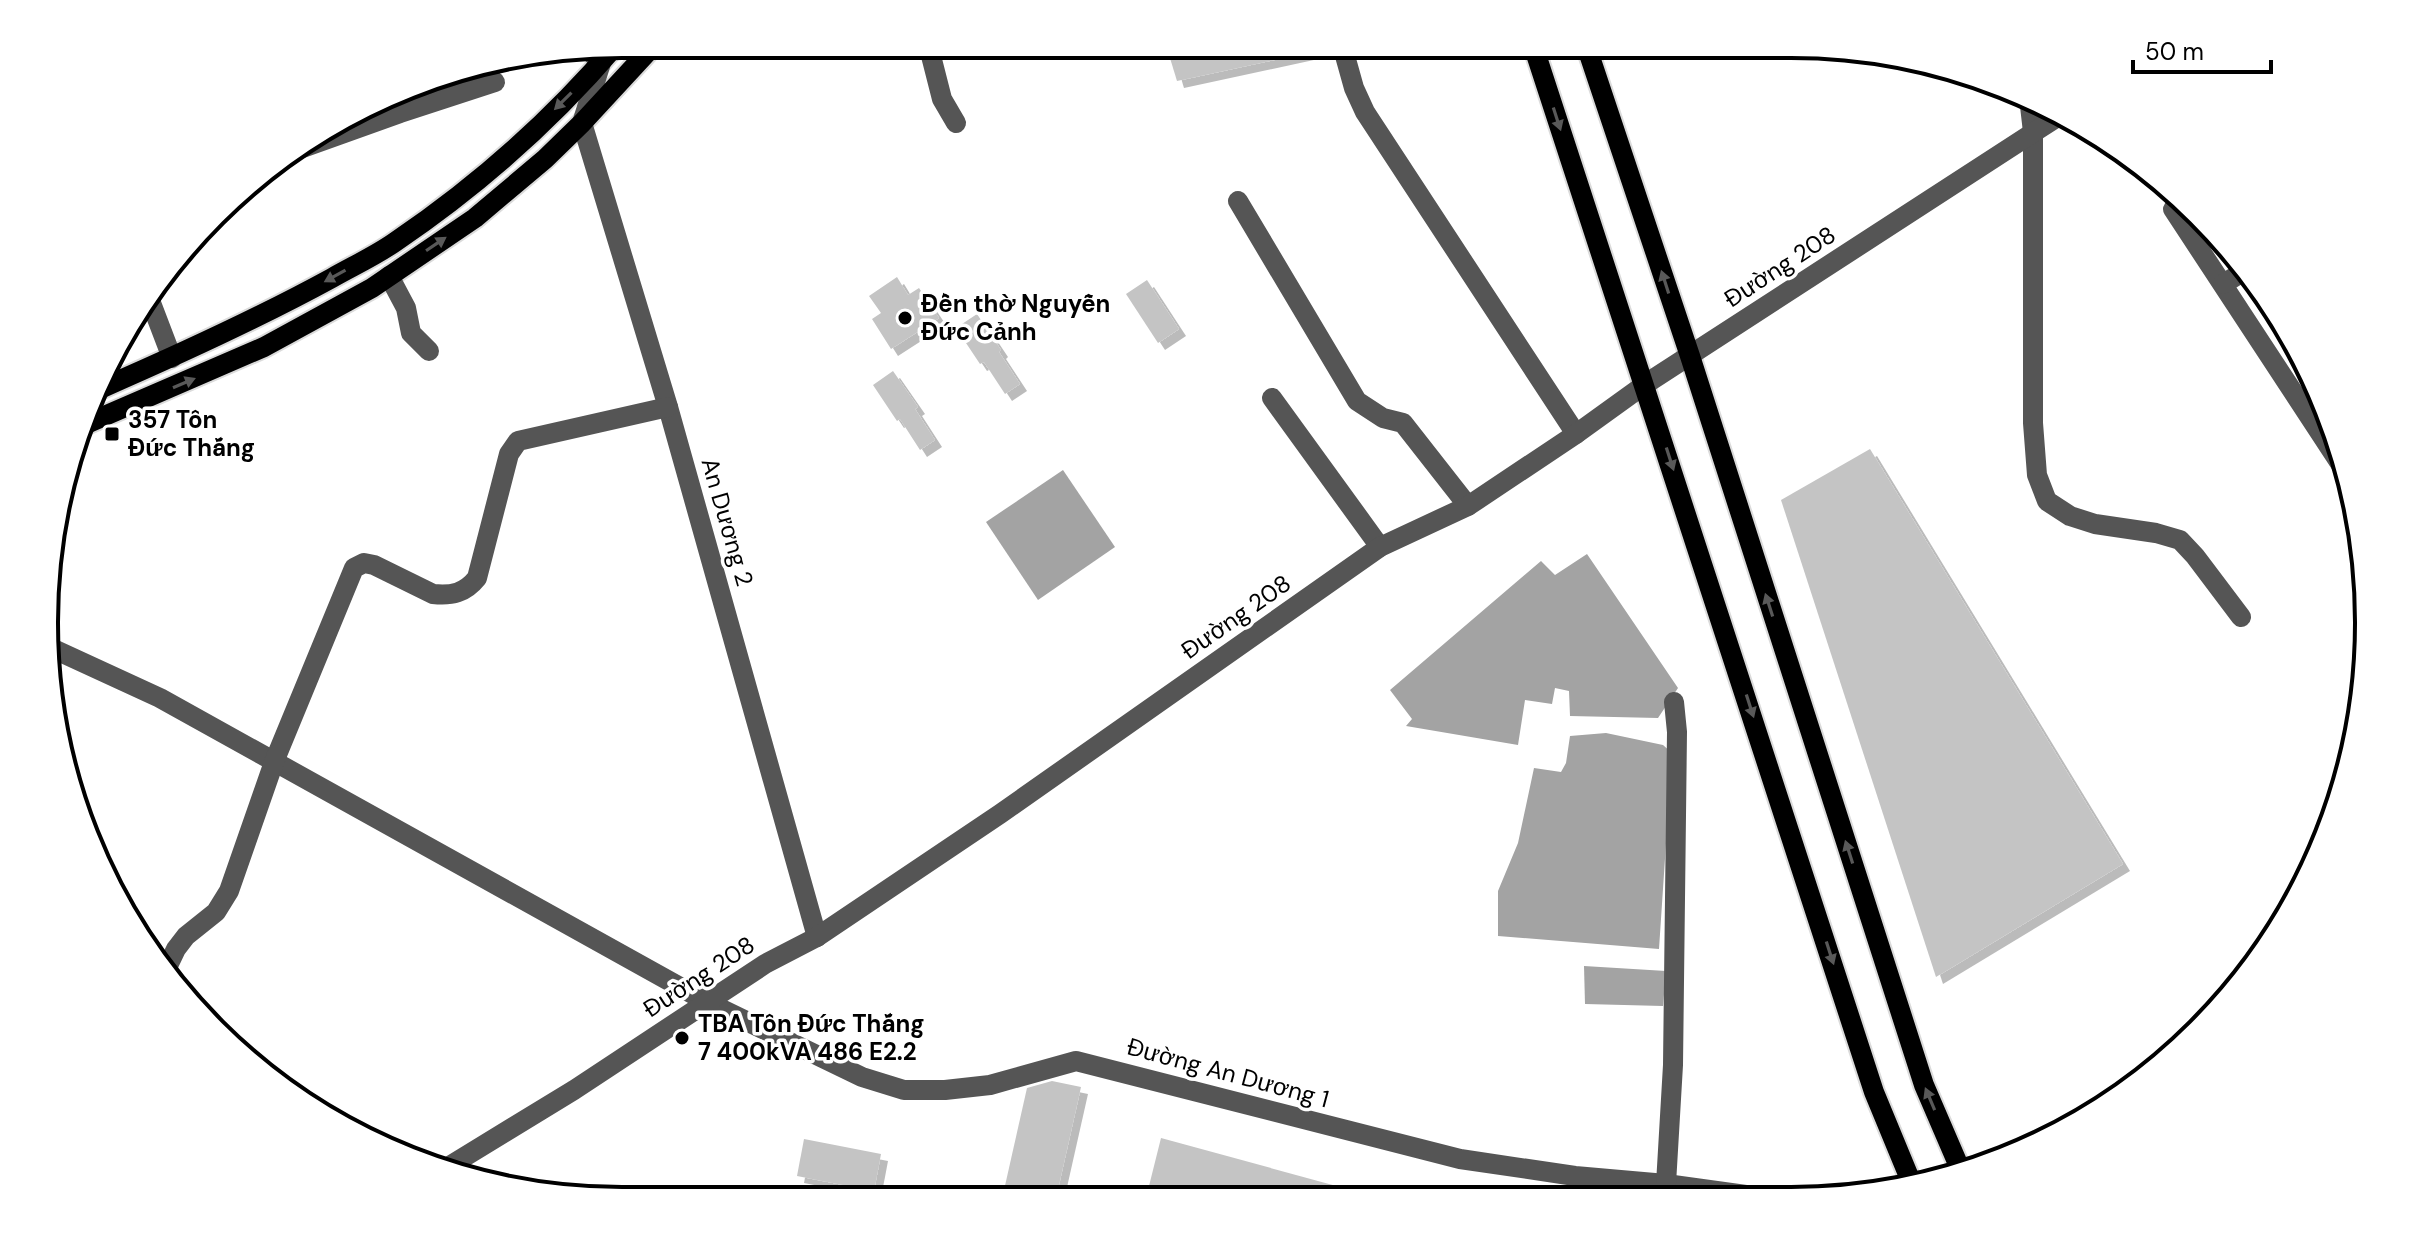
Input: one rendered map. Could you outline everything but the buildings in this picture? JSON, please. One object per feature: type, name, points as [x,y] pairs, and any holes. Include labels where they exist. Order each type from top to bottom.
[{"type":"main road","points":[[96,420],[264,347],[372,288],[475,218],[545,159],[642,58]]},
{"type":"main road","points":[[1537,58],[1874,1092],[1908,1174]]},
{"type":"main road","points":[[1590,58],[1690,356],[1924,1085],[1957,1162]]},
{"type":"main road","points":[[111,384],[278,307],[394,243],[480,177],[537,128],[593,59]]},
{"type":"street","points":[[932,58],[942,99],[956,123]]},
{"type":"street","points":[[1346,58],[1365,112],[1576,434]]},
{"type":"street","points":[[582,123],[594,59]]},
{"type":"street","points":[[338,135],[495,82]]},
{"type":"street","points":[[2031,112],[2033,423],[2037,475],[2047,501],[2070,516],[2095,524],[2156,533],[2180,540],[2241,617]]},
{"type":"street","name":"Đường 208","points":[[456,1162],[574,1090],[765,964],[817,937],[1000,814],[1380,547],[1468,506],[1644,385],[2050,121]]},
{"type":"street","name":"An Dương 2","points":[[582,123],[668,407],[817,937]]},
{"type":"street","points":[[1238,201],[1357,401],[1383,418],[1403,423],[1468,506]]},
{"type":"street","points":[[2173,209],[2324,439]]},
{"type":"street","points":[[389,276],[406,308],[411,333],[429,351]]},
{"type":"street","points":[[2223,284],[2236,276]]},
{"type":"street","points":[[153,309],[172,358]]},
{"type":"street","points":[[1272,398],[1380,547]]},
{"type":"street","points":[[171,960],[186,936],[216,912],[229,891],[274,762],[354,568],[364,563],[374,565],[433,594],[459,593],[469,588],[477,578],[509,454],[518,441],[668,407]]},
{"type":"street","name":"Đường An Dương 1","points":[[59,651],[160,698],[707,1002],[862,1077],[904,1090],[945,1090],[990,1085],[1076,1061],[1460,1159],[1575,1176],[1688,1187]]},
{"type":"street","points":[[1666,1184],[1673,1065],[1677,741],[1674,702]]},
{"type":"shaded area","points":[[1063,470],[1115,547],[1038,600],[986,522]]},
{"type":"shaded area","points":[[1587,554],[1678,688],[1658,718],[1570,716],[1569,691],[1555,688],[1552,704],[1525,700],[1518,745],[1406,726],[1412,719],[1390,690],[1541,561],[1555,575]]},
{"type":"shaded area","points":[[1606,733],[1663,745],[1672,753],[1659,949],[1498,936],[1498,891],[1518,843],[1534,768],[1561,772],[1566,763],[1570,736]]},
{"type":"shaded area","points":[[1584,966],[1666,971],[1663,1006],[1585,1004]]},
{"type":"place","name":"Đền thờ Nguyễn Đức Cảnh","points":[[905,318]]},
{"type":"place","name":"357 Tôn Đức Thắng","points":[[112,434]]},
{"type":"place","name":"TBA Tôn Đức Thắng 7 400kVA 486 E2.2","points":[[682,1038]]}]
